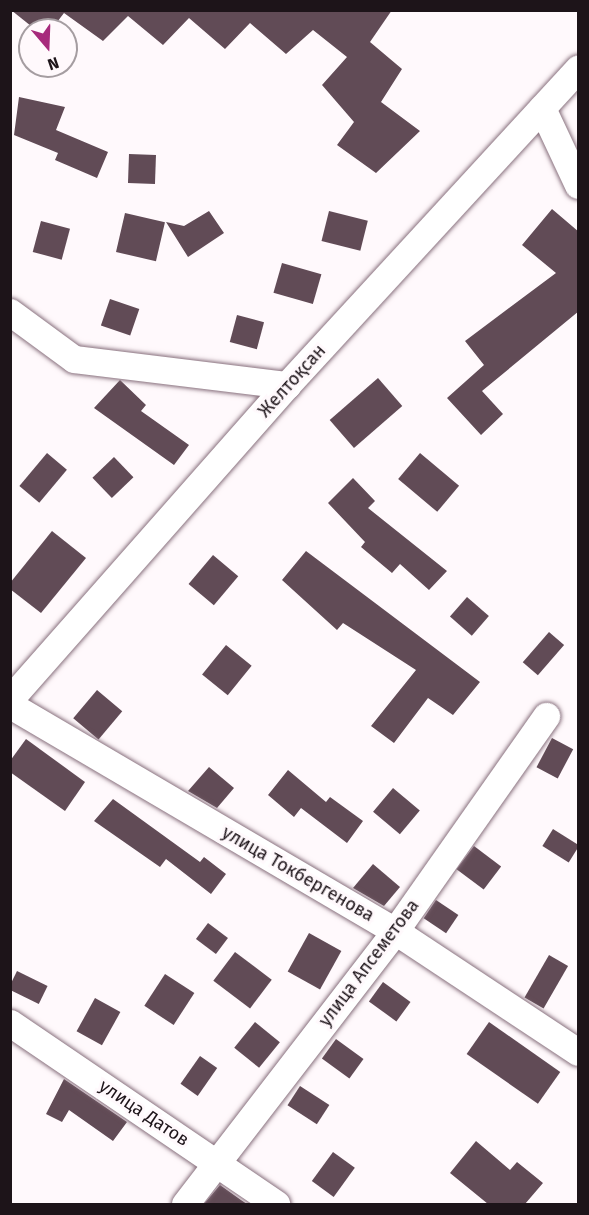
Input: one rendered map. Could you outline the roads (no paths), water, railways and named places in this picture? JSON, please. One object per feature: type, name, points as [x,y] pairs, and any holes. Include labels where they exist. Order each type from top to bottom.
[{"type":"street","name":"Желтоқсан","points":[[10,699],[287,385],[579,69]]},
{"type":"street","points":[[542,108],[579,185]]},
{"type":"street","points":[[10,312],[74,359],[287,385]]},
{"type":"street","name":"улица Токбергенова","points":[[10,705],[395,931],[579,1052]]},
{"type":"street","name":"улица Апсеметова","points":[[184,1204],[395,931],[546,716]]},
{"type":"street","name":"улица Датов","points":[[10,1023],[276,1204]]}]
